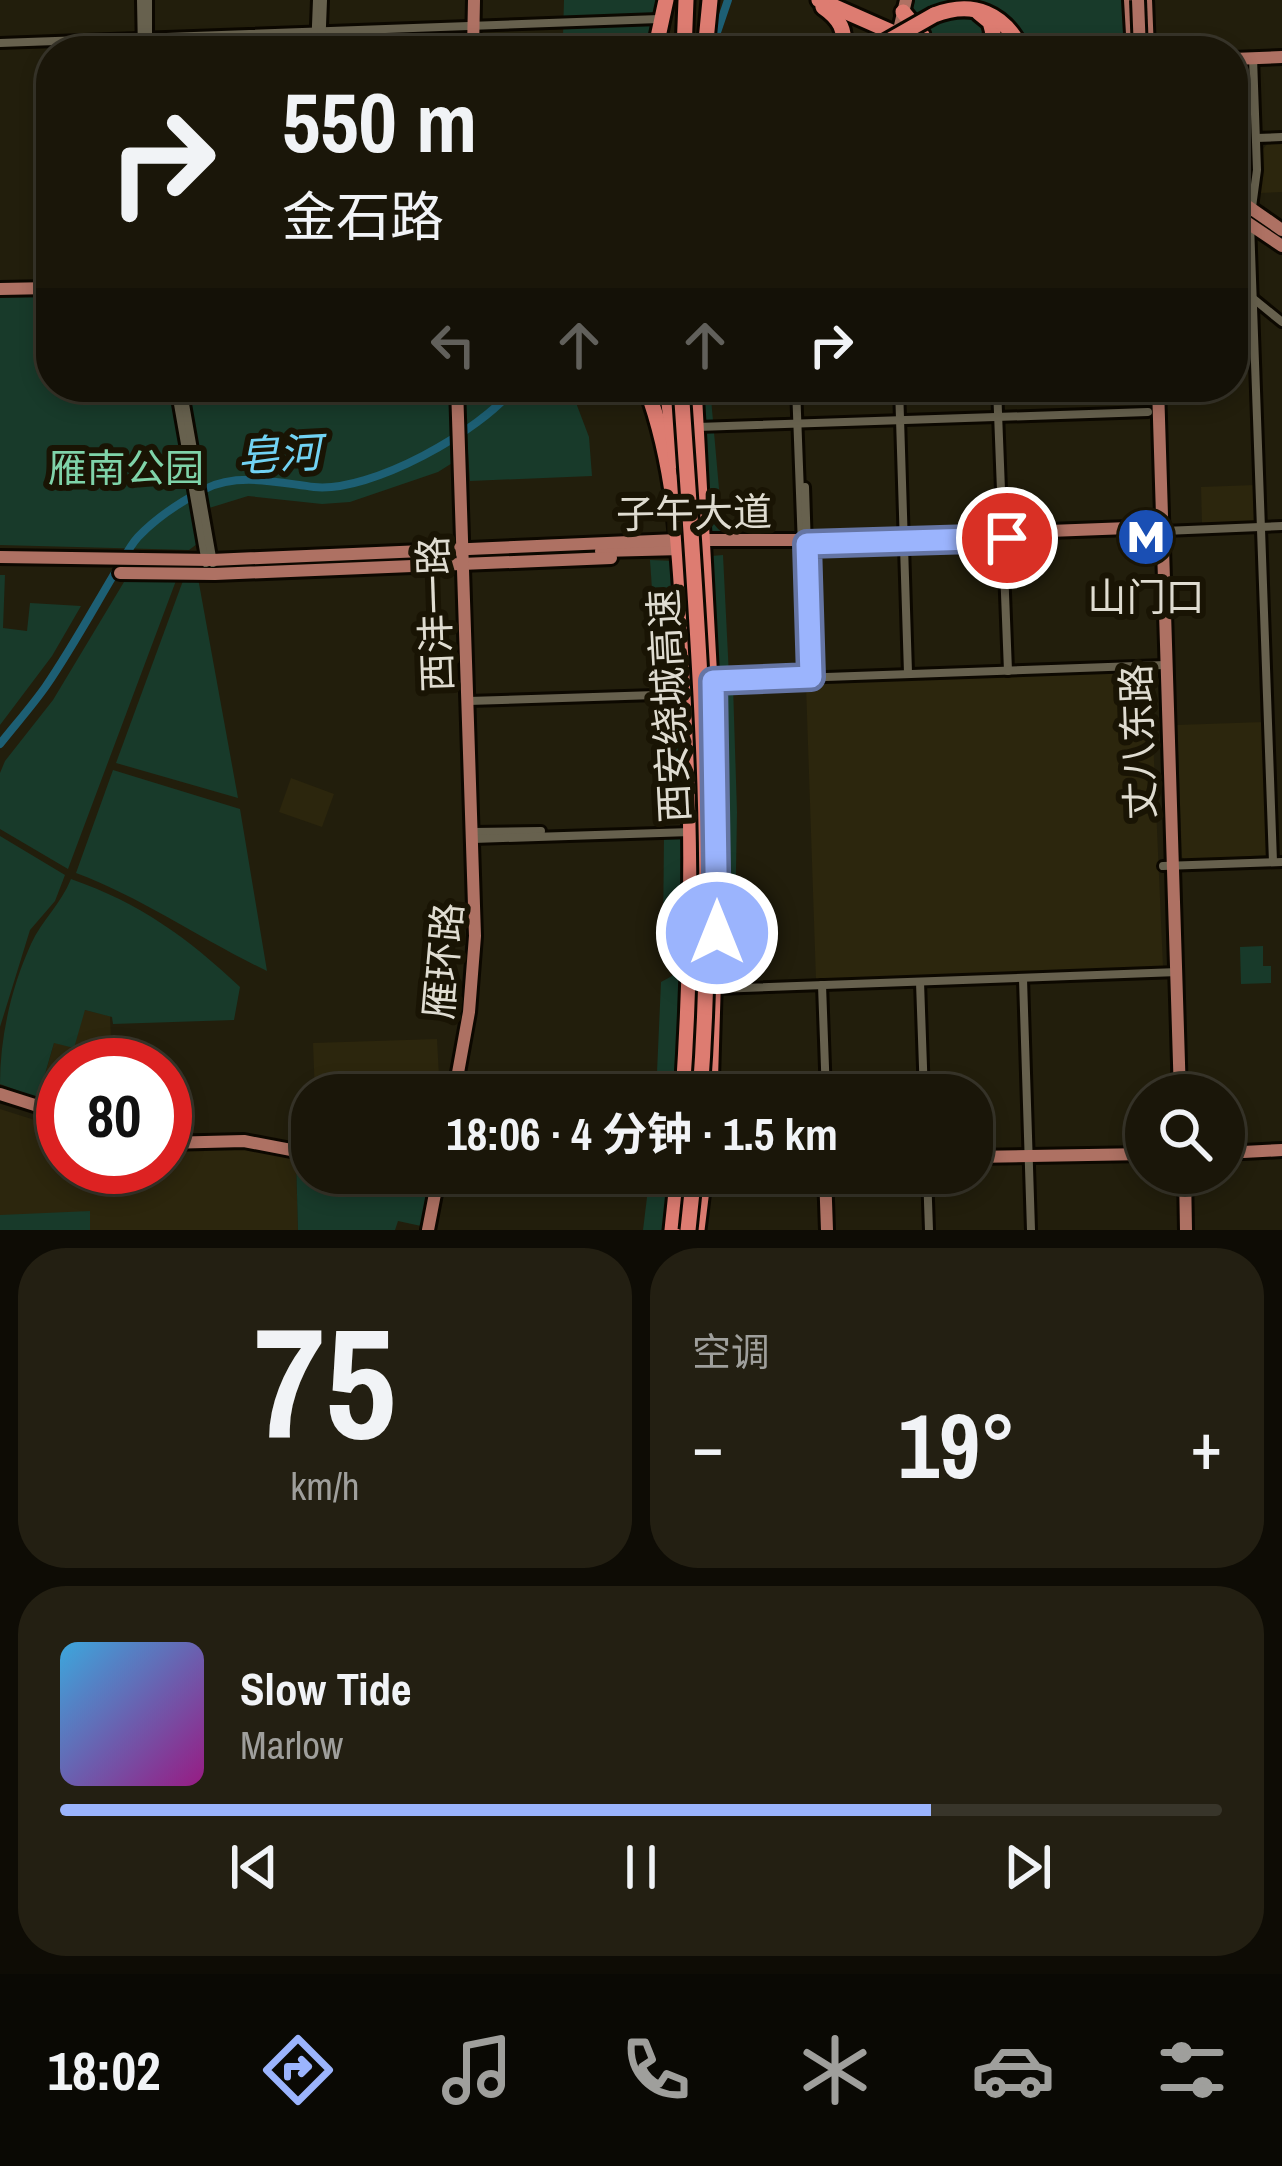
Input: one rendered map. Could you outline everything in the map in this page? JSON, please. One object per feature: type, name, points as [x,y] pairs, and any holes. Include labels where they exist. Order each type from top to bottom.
[{"type":"highway","points":[[656,36],[664,0]]},
{"type":"highway","points":[[708,36],[712,0]]},
{"type":"highway","points":[[809,0],[841,25],[843,36]]},
{"type":"highway","points":[[819,0],[907,36]]},
{"type":"highway","points":[[833,0],[900,14],[925,36]]},
{"type":"highway","points":[[683,5],[683,36]]},
{"type":"highway","points":[[901,36],[958,8],[991,13],[1014,36]]},
{"type":"highway","points":[[935,17],[953,12],[981,14],[990,22],[992,36]]},
{"type":"highway","points":[[650,402],[664,449],[677,545],[687,694],[691,827],[684,1074]]},
{"type":"highway","name":"西安绕城高速","points":[[675,402],[700,782],[697,1074]]},
{"type":"highway","name":"西安绕城高速","points":[[676,402],[701,648],[708,800],[706,975],[698,1074]]},
{"type":"highway","points":[[695,402],[718,830],[711,1074]]},
{"type":"highway","points":[[684,1194],[684,1230]]},
{"type":"highway","points":[[684,1230],[697,1194]]},
{"type":"main road","points":[[472,36],[473,0]]},
{"type":"main road","points":[[710,36],[712,0]]},
{"type":"main road","points":[[1140,0],[1141,36]]},
{"type":"main road","points":[[1248,60],[1282,59]]},
{"type":"main road","points":[[1248,206],[1282,239]]},
{"type":"main road","points":[[1248,218],[1282,239]]},
{"type":"main road","points":[[1250,224],[1282,239]]},
{"type":"main road","points":[[0,286],[36,285]]},
{"type":"main road","name":"西沣一路","points":[[459,402],[474,835]]},
{"type":"main road","name":"丈八东路","points":[[1154,402],[1177,1074]]},
{"type":"main road","name":"子午大道","points":[[677,545],[1158,530]]},
{"type":"main road","points":[[0,561],[210,564],[677,545]]},
{"type":"main road","points":[[210,564],[266,558],[677,545]]},
{"type":"main road","name":"雁环路","points":[[458,1074],[479,944],[474,835]]},
{"type":"main road","points":[[688,987],[716,988]]},
{"type":"main road","points":[[0,1097],[36,1108]]},
{"type":"main road","points":[[192,1138],[246,1135],[291,1145]]},
{"type":"main road","points":[[1245,1150],[1282,1149]]},
{"type":"main road","points":[[993,1161],[1125,1158]]},
{"type":"main road","points":[[431,1230],[436,1194]]},
{"type":"main road","points":[[827,1194],[828,1230]]},
{"type":"main road","points":[[1182,1194],[1183,1230]]},
{"type":"street","points":[[145,0],[145,36]]},
{"type":"street","points":[[319,36],[320,0]]},
{"type":"street","points":[[267,36],[660,22]]},
{"type":"street","points":[[0,45],[36,45]]},
{"type":"street","points":[[1251,208],[1257,180],[1253,60]]},
{"type":"street","points":[[1256,138],[1282,137]]},
{"type":"street","points":[[1168,866],[1277,862],[1250,224]]},
{"type":"street","points":[[1253,299],[1282,322]]},
{"type":"street","points":[[182,402],[210,564]]},
{"type":"street","points":[[799,402],[809,678]]},
{"type":"street","points":[[899,402],[908,674]]},
{"type":"street","points":[[1000,402],[1010,671]]},
{"type":"street","points":[[697,427],[1148,412]]},
{"type":"street","points":[[1158,530],[1282,526]]},
{"type":"street","points":[[713,681],[1163,665]]},
{"type":"street","points":[[470,700],[687,694]]},
{"type":"street","points":[[474,835],[681,827],[718,830]]},
{"type":"street","points":[[716,988],[1175,972]]},
{"type":"street","points":[[1021,979],[1029,1230]]},
{"type":"street","points":[[920,982],[923,1074]]},
{"type":"street","points":[[820,985],[823,1074]]},
{"type":"street","points":[[928,1194],[929,1230]]},
{"type":"shaded area","points":[[1270,141],[1282,141],[1282,192],[1259,193],[1261,151]]},
{"type":"shaded area","points":[[1255,485],[1256,522],[1202,524],[1201,487]]},
{"type":"shaded area","points":[[1150,669],[1163,967],[816,980],[806,685]]},
{"type":"shaded area","points":[[1264,722],[1269,855],[1185,860],[1177,725]]},
{"type":"shaded area","points":[[291,778],[334,794],[322,827],[279,812]]},
{"type":"shaded area","points":[[85,1010],[110,1016],[111,1038],[59,1038]]},
{"type":"shaded area","points":[[437,1039],[439,1074],[314,1074],[313,1043]]},
{"type":"shaded area","points":[[0,1109],[36,1120],[36,1194],[192,1194],[192,1150],[243,1149],[291,1158],[298,1230],[0,1230]]},
{"type":"green space","points":[[564,0],[658,0],[652,36],[563,36]]},
{"type":"green space","points":[[915,0],[1126,0],[1127,36],[1012,36],[989,9],[910,20]]},
{"type":"green space","points":[[968,14],[987,21],[984,36],[932,36],[920,30]]},
{"type":"green space","name":"雁南公园","points":[[36,296],[36,402],[576,402],[589,437],[592,476],[470,481],[468,453],[438,472],[350,502],[322,504],[248,496],[193,513],[197,544],[189,550],[0,545],[0,297]]},
{"type":"green space","points":[[701,402],[711,402],[723,534],[709,532]]},
{"type":"green space","points":[[723,555],[729,676],[717,674],[711,556]]},
{"type":"green space","points":[[650,560],[675,561],[684,690],[659,691]]},
{"type":"green space","points":[[0,575],[5,575],[3,628],[27,631],[30,603],[81,606],[52,656],[0,725]]},
{"type":"green space","points":[[127,577],[177,578],[68,869],[0,829],[0,773],[53,700]]},
{"type":"green space","points":[[184,578],[198,578],[238,798],[116,763]]},
{"type":"green space","points":[[733,686],[734,984],[721,980],[717,690]]},
{"type":"green space","points":[[678,698],[684,703],[687,816],[663,822],[660,699]]},
{"type":"green space","points":[[113,770],[240,809],[267,971],[125,894],[76,873]]},
{"type":"green space","points":[[664,835],[687,840],[686,945],[663,939]]},
{"type":"green space","points":[[0,836],[65,875],[55,901],[30,930],[0,1027]]},
{"type":"green space","points":[[71,879],[162,924],[240,987],[234,1020],[113,1024],[112,1017],[85,1010],[77,1038],[36,1038],[36,1097],[0,1084],[8,1013],[18,978],[40,927]]},
{"type":"green space","points":[[1263,946],[1263,966],[1271,966],[1271,983],[1241,984],[1240,947]]},
{"type":"green space","points":[[679,950],[686,952],[680,1074],[657,1074],[661,982],[672,976]]},
{"type":"green space","points":[[297,1194],[427,1194],[421,1226],[398,1221],[395,1230],[298,1230]]},
{"type":"green space","points":[[647,1194],[671,1194],[667,1230],[643,1230]]},
{"type":"green space","points":[[90,1211],[90,1230],[0,1230],[0,1215]]},
{"type":"waterway","name":"皂河","points":[[716,36],[728,0]]},
{"type":"waterway","name":"皂河","points":[[0,744],[55,673],[134,541],[170,510],[205,489],[231,481],[314,487],[365,480],[451,440],[501,402]]},
{"type":"place","name":"山门口","points":[[1146,537]]},
{"type":"route","points":[[717,933],[713,681],[811,677],[807,544],[1007,538]]}]
